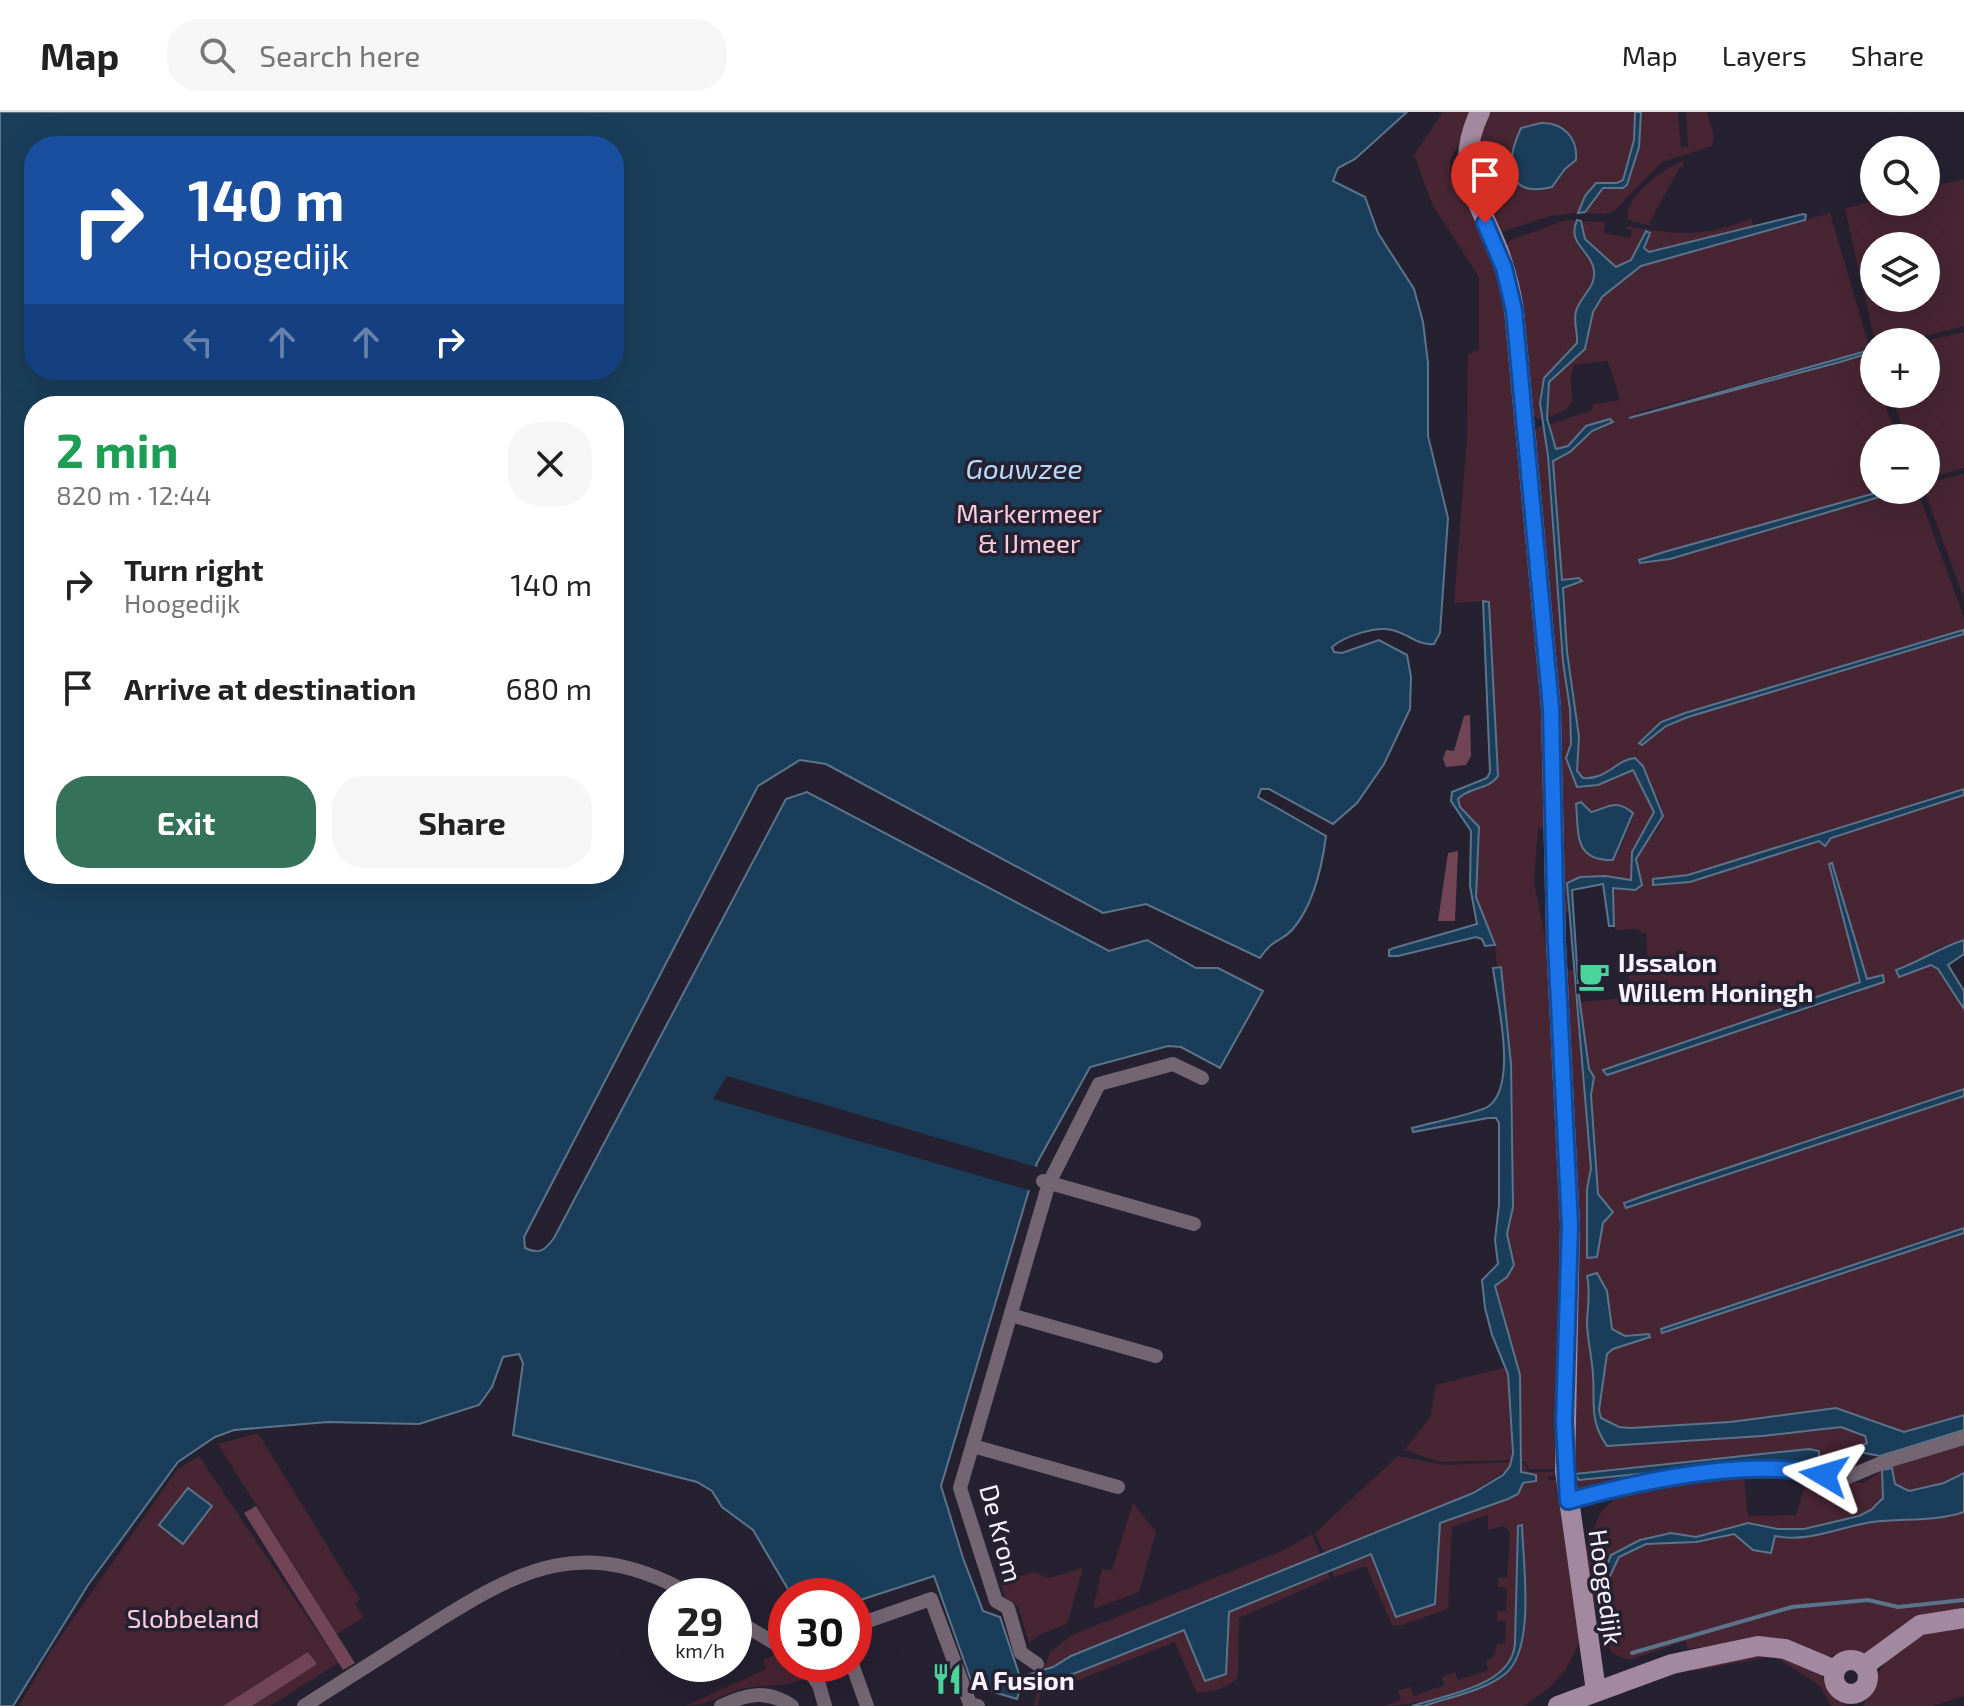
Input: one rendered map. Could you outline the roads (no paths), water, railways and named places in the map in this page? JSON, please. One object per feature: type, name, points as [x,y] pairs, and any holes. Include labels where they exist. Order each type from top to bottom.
[{"type":"street","name":"Hoogedijk","points":[[1480,112],[1470,140],[1468,173],[1473,197],[1504,268],[1514,310],[1551,708],[1556,942],[1570,1225],[1564,1422],[1568,1501],[1596,1691]]},
{"type":"street","name":"De Krom","points":[[1037,1664],[1021,1653],[1008,1608],[996,1601],[960,1488],[1046,1182],[1099,1084],[1173,1064],[1202,1078]]},
{"type":"street","points":[[1046,1182],[1194,1224]]},
{"type":"street","points":[[1011,1315],[1156,1356]]},
{"type":"street","points":[[1568,1501],[1648,1481],[1744,1471],[1792,1471],[1848,1477],[1884,1462],[1964,1438]]},
{"type":"street","name":"De Krom","points":[[973,1446],[1118,1487]]},
{"type":"street","points":[[304,1706],[475,1598],[543,1567],[583,1562],[632,1568],[663,1578]]},
{"type":"street","points":[[872,1620],[931,1599],[970,1704],[978,1706]]},
{"type":"street","points":[[1864,1666],[1920,1625],[1964,1618]]},
{"type":"street","points":[[1558,1706],[1685,1660],[1758,1646],[1785,1649],[1835,1670]]},
{"type":"street","points":[[1852,1660],[1864,1666],[1868,1675],[1866,1685],[1855,1700],[1836,1685],[1835,1670],[1852,1660]]},
{"type":"street","points":[[818,1682],[825,1706]]},
{"type":"street","points":[[858,1682],[867,1706]]},
{"type":"street","points":[[721,1706],[756,1694],[776,1697],[792,1706]]},
{"type":"water","name":"Gouwzee","points":[[0,112],[1407,112],[1355,159],[1338,168],[1333,181],[1365,197],[1378,233],[1414,289],[1423,322],[1428,363],[1428,436],[1448,518],[1440,633],[1434,644],[1429,644],[1397,632],[1377,629],[1352,636],[1332,647],[1334,652],[1342,653],[1379,640],[1407,655],[1411,677],[1410,709],[1384,764],[1357,803],[1333,824],[1269,789],[1261,789],[1258,797],[1326,836],[1319,873],[1300,920],[1260,958],[1146,904],[1103,913],[826,764],[800,760],[758,786],[524,1237],[525,1248],[535,1251],[545,1248],[554,1238],[786,799],[807,792],[1109,951],[1147,940],[1196,968],[1218,968],[1263,991],[1220,1068],[1181,1047],[1168,1046],[1090,1067],[1037,1163],[941,1486],[983,1611],[1000,1617],[1020,1677],[1053,1667],[1071,1656],[1473,1493],[1503,1475],[1510,1466],[1513,1453],[1508,1374],[1492,1335],[1482,1280],[1498,1264],[1495,1240],[1499,1205],[1499,1123],[1496,1118],[1488,1118],[1413,1132],[1412,1128],[1483,1109],[1498,1095],[1504,1061],[1493,968],[1501,967],[1511,1064],[1513,1207],[1507,1234],[1514,1265],[1507,1277],[1495,1286],[1520,1375],[1521,1472],[1536,1475],[1536,1481],[1523,1483],[1518,1494],[1508,1499],[1440,1523],[1435,1604],[1396,1617],[1371,1554],[1229,1612],[1226,1674],[1205,1681],[1184,1630],[1073,1674],[1020,1688],[1017,1699],[973,1686],[934,1576],[872,1596],[872,1578],[781,1578],[753,1530],[722,1507],[712,1491],[697,1482],[513,1435],[523,1363],[519,1354],[503,1357],[492,1387],[479,1405],[419,1424],[328,1422],[234,1430],[215,1437],[178,1462],[88,1585],[13,1706],[0,1706]]},
{"type":"water","points":[[1635,112],[1641,112],[1639,147],[1627,185],[1623,188],[1603,188],[1585,212],[1578,213],[1585,196],[1596,183],[1623,180],[1634,140]]},
{"type":"water","points":[[1541,123],[1556,125],[1568,133],[1572,138],[1576,160],[1552,187],[1536,189],[1517,182],[1512,164],[1521,128]]},
{"type":"water","points":[[1806,215],[1805,220],[1641,266],[1602,297],[1593,312],[1585,349],[1549,382],[1547,418],[1556,449],[1568,446],[1586,426],[1610,419],[1613,422],[1592,431],[1570,452],[1553,461],[1562,580],[1579,578],[1582,581],[1563,588],[1567,652],[1579,737],[1577,771],[1583,778],[1591,778],[1635,758],[1643,766],[1663,816],[1636,859],[1642,885],[1635,890],[1613,888],[1614,926],[1609,926],[1603,884],[1572,890],[1579,996],[1589,1069],[1594,1077],[1591,1095],[1598,1194],[1613,1212],[1603,1223],[1597,1257],[1587,1258],[1587,1189],[1591,1168],[1567,883],[1580,877],[1606,876],[1631,880],[1632,852],[1654,812],[1633,770],[1598,785],[1577,787],[1566,758],[1571,744],[1570,709],[1563,662],[1548,456],[1540,403],[1544,378],[1577,343],[1576,311],[1594,277],[1592,264],[1577,241],[1574,228],[1577,220],[1581,221],[1585,239],[1616,267],[1631,260],[1646,231],[1650,233],[1644,248],[1649,252]]},
{"type":"water","points":[[1860,353],[1860,356],[1840,362],[1629,418]]},
{"type":"water","points":[[1860,497],[1860,503],[1670,559],[1640,563],[1639,560]]},
{"type":"water","points":[[1483,601],[1489,602],[1498,776],[1489,784],[1458,799],[1460,807],[1479,827],[1476,897],[1495,945],[1485,946],[1482,939],[1476,937],[1389,956],[1389,950],[1394,948],[1477,924],[1470,886],[1471,831],[1451,801],[1452,792],[1487,778],[1490,772]]},
{"type":"water","points":[[1963,630],[1964,634],[1688,717],[1666,726],[1642,745],[1639,743],[1661,722],[1685,713]]},
{"type":"water","points":[[1964,789],[1964,795],[1831,838],[1825,846],[1819,841],[1690,882],[1653,885],[1653,879],[1688,875]]},
{"type":"water","points":[[1581,802],[1591,812],[1616,805],[1633,813],[1613,860],[1591,856],[1581,843],[1576,804]]},
{"type":"water","points":[[1832,863],[1867,979],[1883,975],[1884,982],[1607,1075],[1603,1070],[1860,982],[1829,864]]},
{"type":"water","points":[[1964,940],[1964,954],[1948,965],[1964,991],[1964,1009],[1938,969],[1931,965],[1899,977],[1896,970]]},
{"type":"water","points":[[1964,1089],[1964,1096],[1626,1208],[1624,1203],[1643,1196]]},
{"type":"water","points":[[1964,1228],[1964,1233],[1662,1333],[1661,1329]]},
{"type":"water","points":[[1597,1273],[1607,1291],[1612,1329],[1625,1336],[1649,1334],[1650,1337],[1613,1349],[1607,1354],[1599,1410],[1601,1418],[1619,1427],[1730,1422],[1836,1408],[1904,1432],[1964,1415],[1964,1430],[1880,1456],[1859,1452],[1859,1447],[1867,1443],[1865,1436],[1841,1427],[1762,1436],[1607,1446],[1595,1420],[1587,1325],[1587,1276]]},
{"type":"water","points":[[1809,1449],[1819,1451],[1819,1457],[1811,1462],[1738,1464],[1579,1480],[1574,1474]]},
{"type":"water","points":[[1892,1468],[1895,1484],[1909,1491],[1944,1483],[1964,1473],[1964,1512],[1930,1519],[1872,1522],[1812,1536],[1775,1536],[1771,1553],[1753,1550],[1734,1534],[1696,1542],[1646,1544],[1619,1557],[1609,1578],[1598,1590],[1611,1555],[1640,1540],[1671,1533],[1696,1537],[1748,1523],[1778,1529],[1804,1529],[1859,1516],[1883,1498],[1882,1470]]},
{"type":"water","points":[[188,1488],[212,1506],[183,1544],[159,1525]]},
{"type":"water","points":[[1522,1525],[1526,1605],[1521,1646],[1515,1662],[1505,1674],[1487,1685],[1424,1706],[1412,1706],[1459,1693],[1490,1679],[1511,1658],[1515,1643],[1518,1526]]},
{"type":"waterway","points":[[1632,1653],[1792,1607],[1868,1600],[1898,1607],[1964,1600]]},
{"type":"place","name":"IJssalon Willem Honingh","points":[[1594,976]]},
{"type":"place","name":"A Fusion","points":[[947,1679]]},
{"type":"park label","name":"Markermeer & IJmeer","points":[[1029,527]]},
{"type":"park label","name":"Slobbeland","points":[[193,1617]]}]
